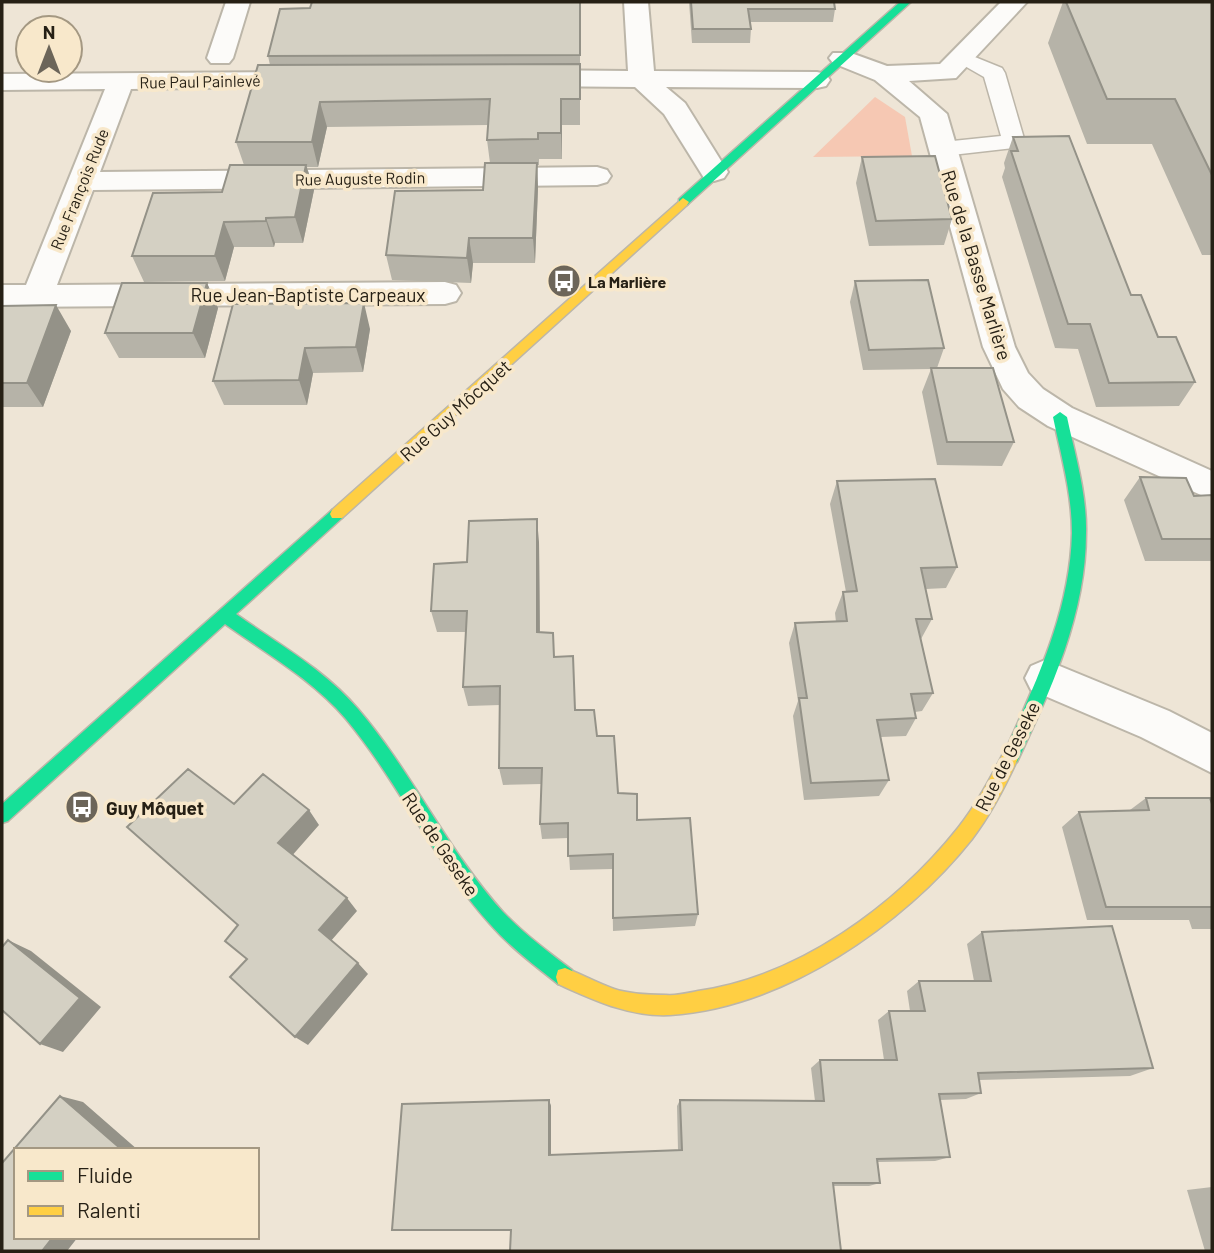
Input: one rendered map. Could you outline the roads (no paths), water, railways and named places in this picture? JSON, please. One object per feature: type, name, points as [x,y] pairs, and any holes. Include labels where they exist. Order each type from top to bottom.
[{"type":"street","points":[[220,58],[238,2]]},
{"type":"street","points":[[636,2],[641,78],[675,109],[714,172]]},
{"type":"street","name":"Rue Guy Môcquet","points":[[2,816],[586,292],[714,172],[906,2]]},
{"type":"street","name":"Rue de la Basse Marlière","points":[[884,74],[947,72],[1015,2]]},
{"type":"street","name":"Rue de la Basse Marlière","points":[[842,58],[884,74],[933,114],[1004,363],[1031,398],[1060,417],[1212,486]]},
{"type":"street","points":[[502,78],[817,80]]},
{"type":"street","name":"Rue Paul Painlevé","points":[[2,82],[340,79]]},
{"type":"street","name":"Rue François Rude","points":[[37,296],[121,82]]},
{"type":"street","name":"Rue Auguste Rodin","points":[[82,181],[597,176]]},
{"type":"street","name":"Rue Jean-Baptiste Carpeaux","points":[[2,296],[445,293]]},
{"type":"street","name":"Rue de Geseke","points":[[226,616],[324,687],[351,712],[383,755],[458,876],[526,953],[571,982],[614,1000],[662,1007],[708,1004],[751,992],[783,978],[840,946],[895,903],[944,859],[968,830],[990,795],[1045,678],[1075,572],[1078,503],[1060,417]]},
{"type":"street","name":"Rue de Geseke","points":[[1045,678],[1155,724],[1212,754]]},
{"type":"lane","points":[[943,149],[1014,142],[993,73],[960,57]]},
{"type":"place","name":"La Marlière","points":[[564,281]]},
{"type":"place","name":"Guy Môquet","points":[[82,807]]}]
